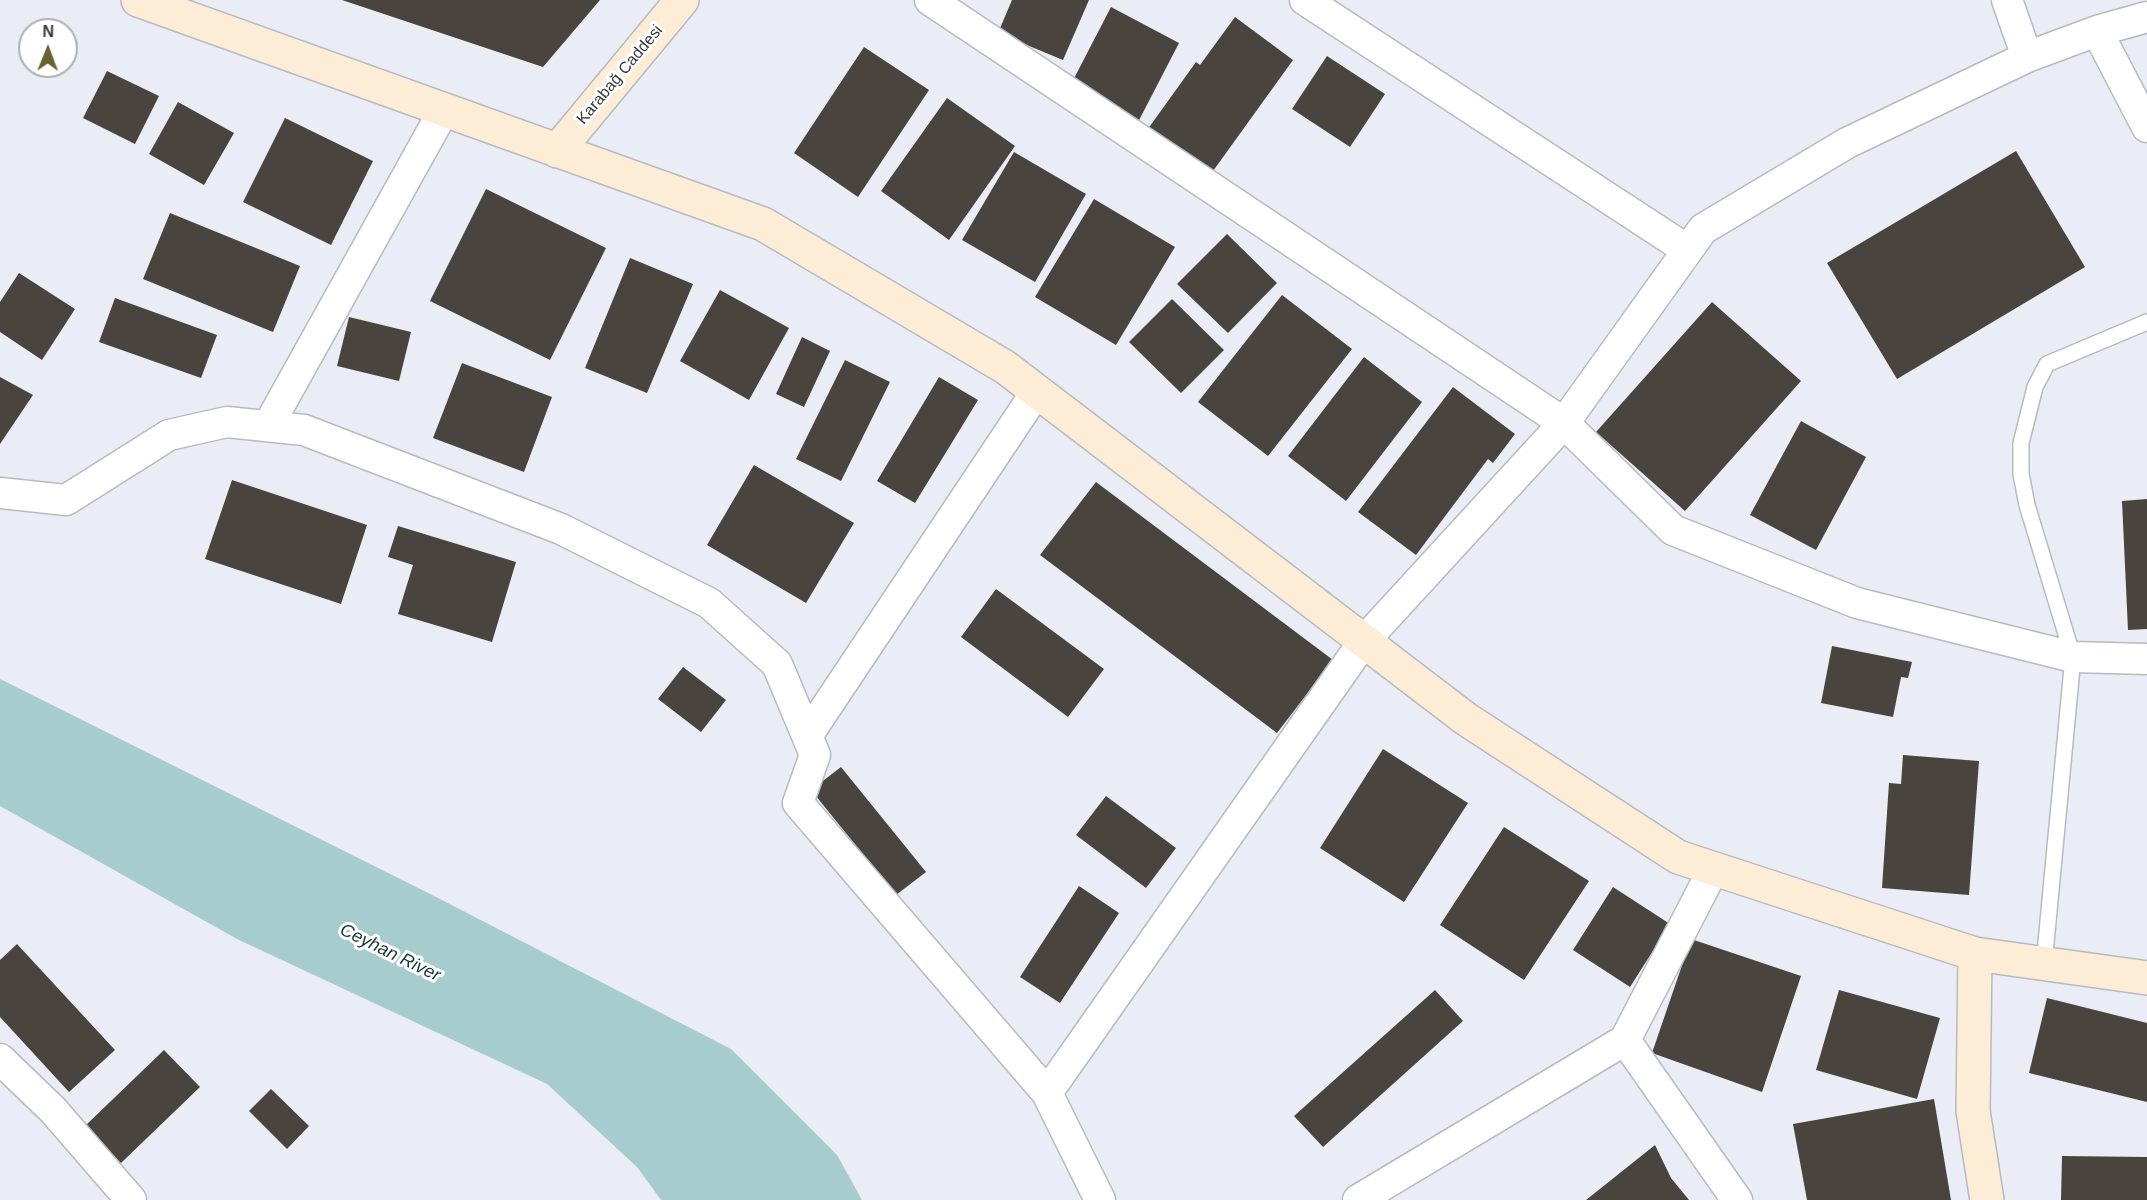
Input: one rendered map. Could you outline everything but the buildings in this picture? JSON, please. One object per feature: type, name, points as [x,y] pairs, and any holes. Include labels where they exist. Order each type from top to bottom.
[{"type":"street","points":[[138,0],[763,224],[1005,367],[1466,719],[1678,857],[1975,954],[2147,978]]},
{"type":"street","name":"Karabağ Caddesi","points":[[558,150],[682,0]]},
{"type":"street","points":[[930,0],[1564,423],[1673,530],[1857,603],[2073,657],[2147,659]]},
{"type":"street","points":[[1305,0],[1686,249]]},
{"type":"street","points":[[2007,0],[2027,57]]},
{"type":"street","points":[[1047,1093],[1364,641],[1564,423],[1686,249],[1703,229],[1847,143],[2027,57],[2097,31],[2147,17]]},
{"type":"street","points":[[2097,31],[2147,127]]},
{"type":"street","points":[[268,426],[444,110]]},
{"type":"street","points":[[807,736],[1037,391]]},
{"type":"street","points":[[0,493],[66,500],[169,435],[227,422],[304,430],[561,529],[709,603],[777,664],[815,756],[798,803],[1047,1093],[1100,1200]]},
{"type":"street","points":[[1358,1200],[1625,1040],[1714,868]]},
{"type":"street","points":[[1975,954],[1973,1111],[1987,1200]]},
{"type":"street","points":[[1625,1040],[1737,1200]]},
{"type":"street","points":[[0,1059],[53,1110],[131,1200]]},
{"type":"lane","points":[[2044,964],[2073,657],[2027,505],[2021,474],[2021,443],[2026,412],[2047,364],[2147,322]]},
{"type":"water","name":"Ceyhan River","points":[[0,679],[436,897],[731,1049],[837,1155],[862,1200],[661,1200],[637,1167],[547,1084],[237,939],[0,806]]}]
